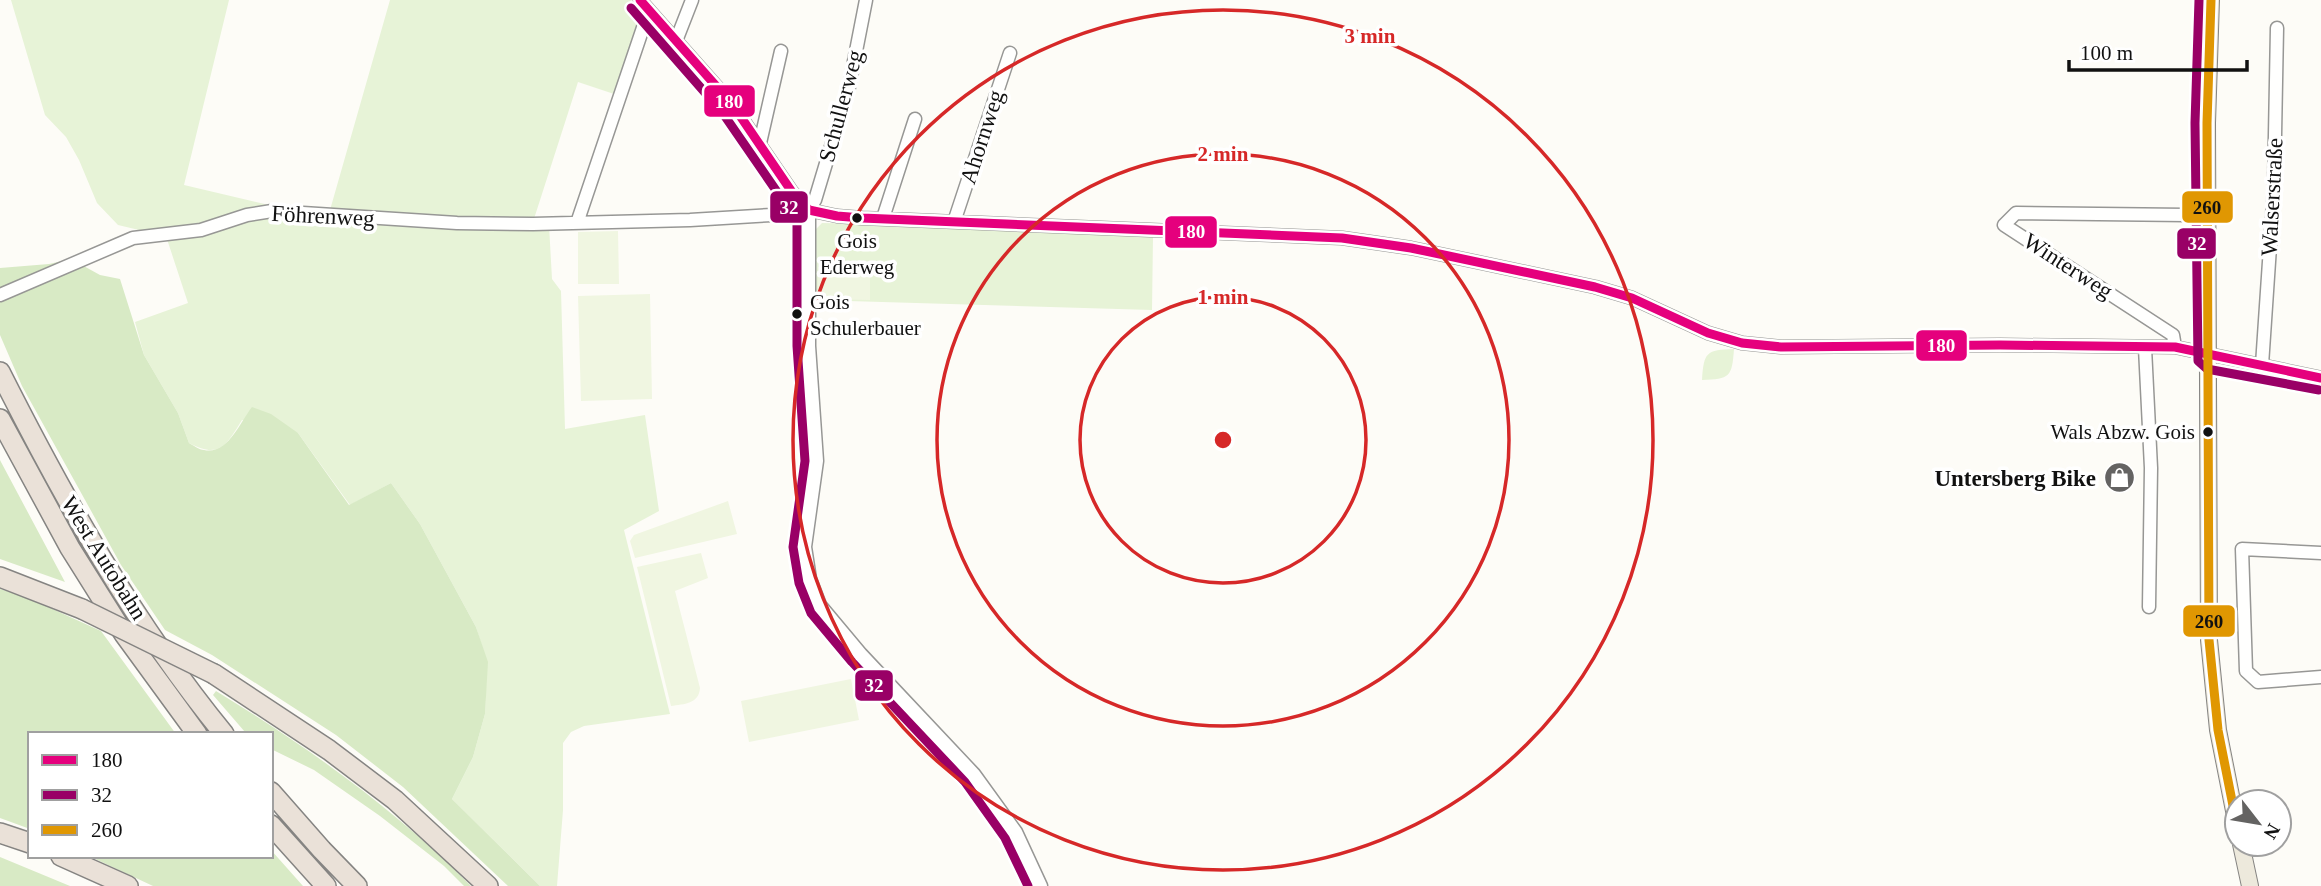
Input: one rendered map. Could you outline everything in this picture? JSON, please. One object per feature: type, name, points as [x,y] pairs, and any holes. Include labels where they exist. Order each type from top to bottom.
[{"type":"highway","name":"West Autobahn","points":[[0,372],[42,456],[85,532],[139,617],[222,732]]},
{"type":"highway","name":"West Autobahn","points":[[0,419],[70,548],[117,624],[196,732]]},
{"type":"highway","points":[[0,577],[82,609],[214,674],[318,743],[395,800],[488,886]]},
{"type":"highway","points":[[273,794],[358,886]]},
{"type":"highway","points":[[273,827],[326,886]]},
{"type":"highway","points":[[0,833],[28,842]]},
{"type":"highway","points":[[65,858],[128,886]]},
{"type":"main road","points":[[2211,0],[2207,123],[2209,640],[2217,730],[2229,788]]},
{"type":"main road","points":[[2244,858],[2250,886]]},
{"type":"street","points":[[676,40],[692,0]]},
{"type":"street","name":"Schullerweg","points":[[809,210],[815,200],[849,87],[866,0]]},
{"type":"street","points":[[644,5],[732,104],[792,192],[809,210],[809,346],[817,461],[805,547],[810,579],[820,604],[861,653],[974,774],[1016,832],[1041,886]]},
{"type":"street","points":[[578,223],[644,5]]},
{"type":"street","name":"Walserstraße","points":[[2262,365],[2274,188],[2277,28]]},
{"type":"street","points":[[760,142],[781,51]]},
{"type":"street","name":"Ahornweg","points":[[954,222],[1010,53]]},
{"type":"street","points":[[883,218],[915,119]]},
{"type":"street","name":"Föhrenweg","points":[[0,295],[133,238],[201,230],[247,215],[272,211],[457,223],[578,223],[690,220],[809,210],[837,216],[1297,235],[1372,241],[1595,287],[1632,298],[1708,332],[1742,344],[1759,346],[2000,345],[2175,348],[2210,356]]},
{"type":"street","name":"Winterweg","points":[[2175,348],[2173,335],[2004,225],[2016,213],[2187,215]]},
{"type":"street","points":[[2145,348],[2151,468],[2149,607]]},
{"type":"street","points":[[2210,356],[2321,379]]},
{"type":"street","points":[[2321,553],[2242,549],[2246,671],[2258,682],[2321,677]]},
{"type":"green space","points":[[11,0],[229,0],[184,185],[273,206],[330,210],[390,0],[631,0],[641,11],[614,94],[578,82],[532,225],[549,225],[552,279],[561,291],[565,429],[645,415],[659,511],[624,530],[670,714],[584,726],[571,732],[563,743],[563,810],[557,886],[540,886],[452,799],[473,757],[485,714],[487,662],[476,627],[420,524],[391,483],[350,505],[298,433],[242,420],[226,443],[215,450],[199,448],[189,443],[178,413],[144,355],[135,322],[188,303],[164,230],[139,230],[118,225],[97,203],[66,137],[45,115]]},
{"type":"green space","points":[[822,223],[958,226],[1153,237],[1152,310],[814,300],[812,233]]},
{"type":"green space","points":[[618,231],[619,284],[578,284],[578,232]]},
{"type":"green space","points":[[71,259],[100,275],[120,279],[144,355],[178,413],[189,443],[202,450],[220,448],[227,443],[252,407],[271,414],[298,433],[349,505],[391,483],[420,524],[476,627],[488,662],[485,714],[473,757],[452,799],[540,886],[508,886],[403,787],[336,735],[212,655],[165,630],[121,565],[22,386],[0,335],[0,268],[49,264]]},
{"type":"green space","points":[[818,267],[870,267],[870,300],[818,299]]},
{"type":"green space","points":[[650,294],[652,399],[581,401],[578,296]]},
{"type":"green space","points":[[1734,349],[1728,375],[1719,379],[1702,380],[1708,354],[1717,350]]},
{"type":"green space","points":[[0,460],[1,462],[65,582],[0,559]]},
{"type":"green space","points":[[728,501],[737,534],[635,558],[630,541],[634,535]]},
{"type":"green space","points":[[701,553],[708,578],[675,591],[700,688],[694,700],[671,706],[637,567]]},
{"type":"green space","points":[[0,589],[26,597],[101,631],[175,732],[28,732],[28,828],[0,818]]},
{"type":"green space","points":[[851,679],[859,720],[749,742],[741,701]]},
{"type":"green space","points":[[216,691],[317,757],[381,805],[471,886],[464,886],[444,866],[380,816],[314,770],[273,750],[273,732],[245,732],[213,695]]},
{"type":"green space","points":[[273,852],[303,886],[153,886],[93,858],[273,858]]},
{"type":"green space","points":[[0,857],[70,886],[0,886]]},
{"type":"transit line","name":"180","points":[[640,0],[732,104],[792,192],[809,210]]},
{"type":"transit line","name":"32","points":[[2199,0],[2195,123],[2198,361],[2207,369],[2319,390]]},
{"type":"transit line","name":"260","points":[[2211,0],[2207,123],[2209,640],[2218,730],[2229,788]]},
{"type":"transit line","name":"32","points":[[631,8],[722,112],[782,199],[797,215],[797,346],[805,461],[793,547],[799,583],[811,613],[852,662],[965,782],[1005,838],[1028,886]]},
{"type":"transit line","name":"180","points":[[809,210],[862,218],[1342,238],[1411,248],[1595,287],[1632,298],[1708,333],[1742,343],[1781,347],[2175,347],[2321,378]]},
{"type":"place","name":"Gois Ederweg","points":[[857,218]]},
{"type":"place","name":"Gois Schulerbauer","points":[[797,314]]},
{"type":"place","name":"Wals Abzw. Gois","points":[[2208,432]]},
{"type":"place","name":"Untersberg Bike","points":[[2119,478]]}]
